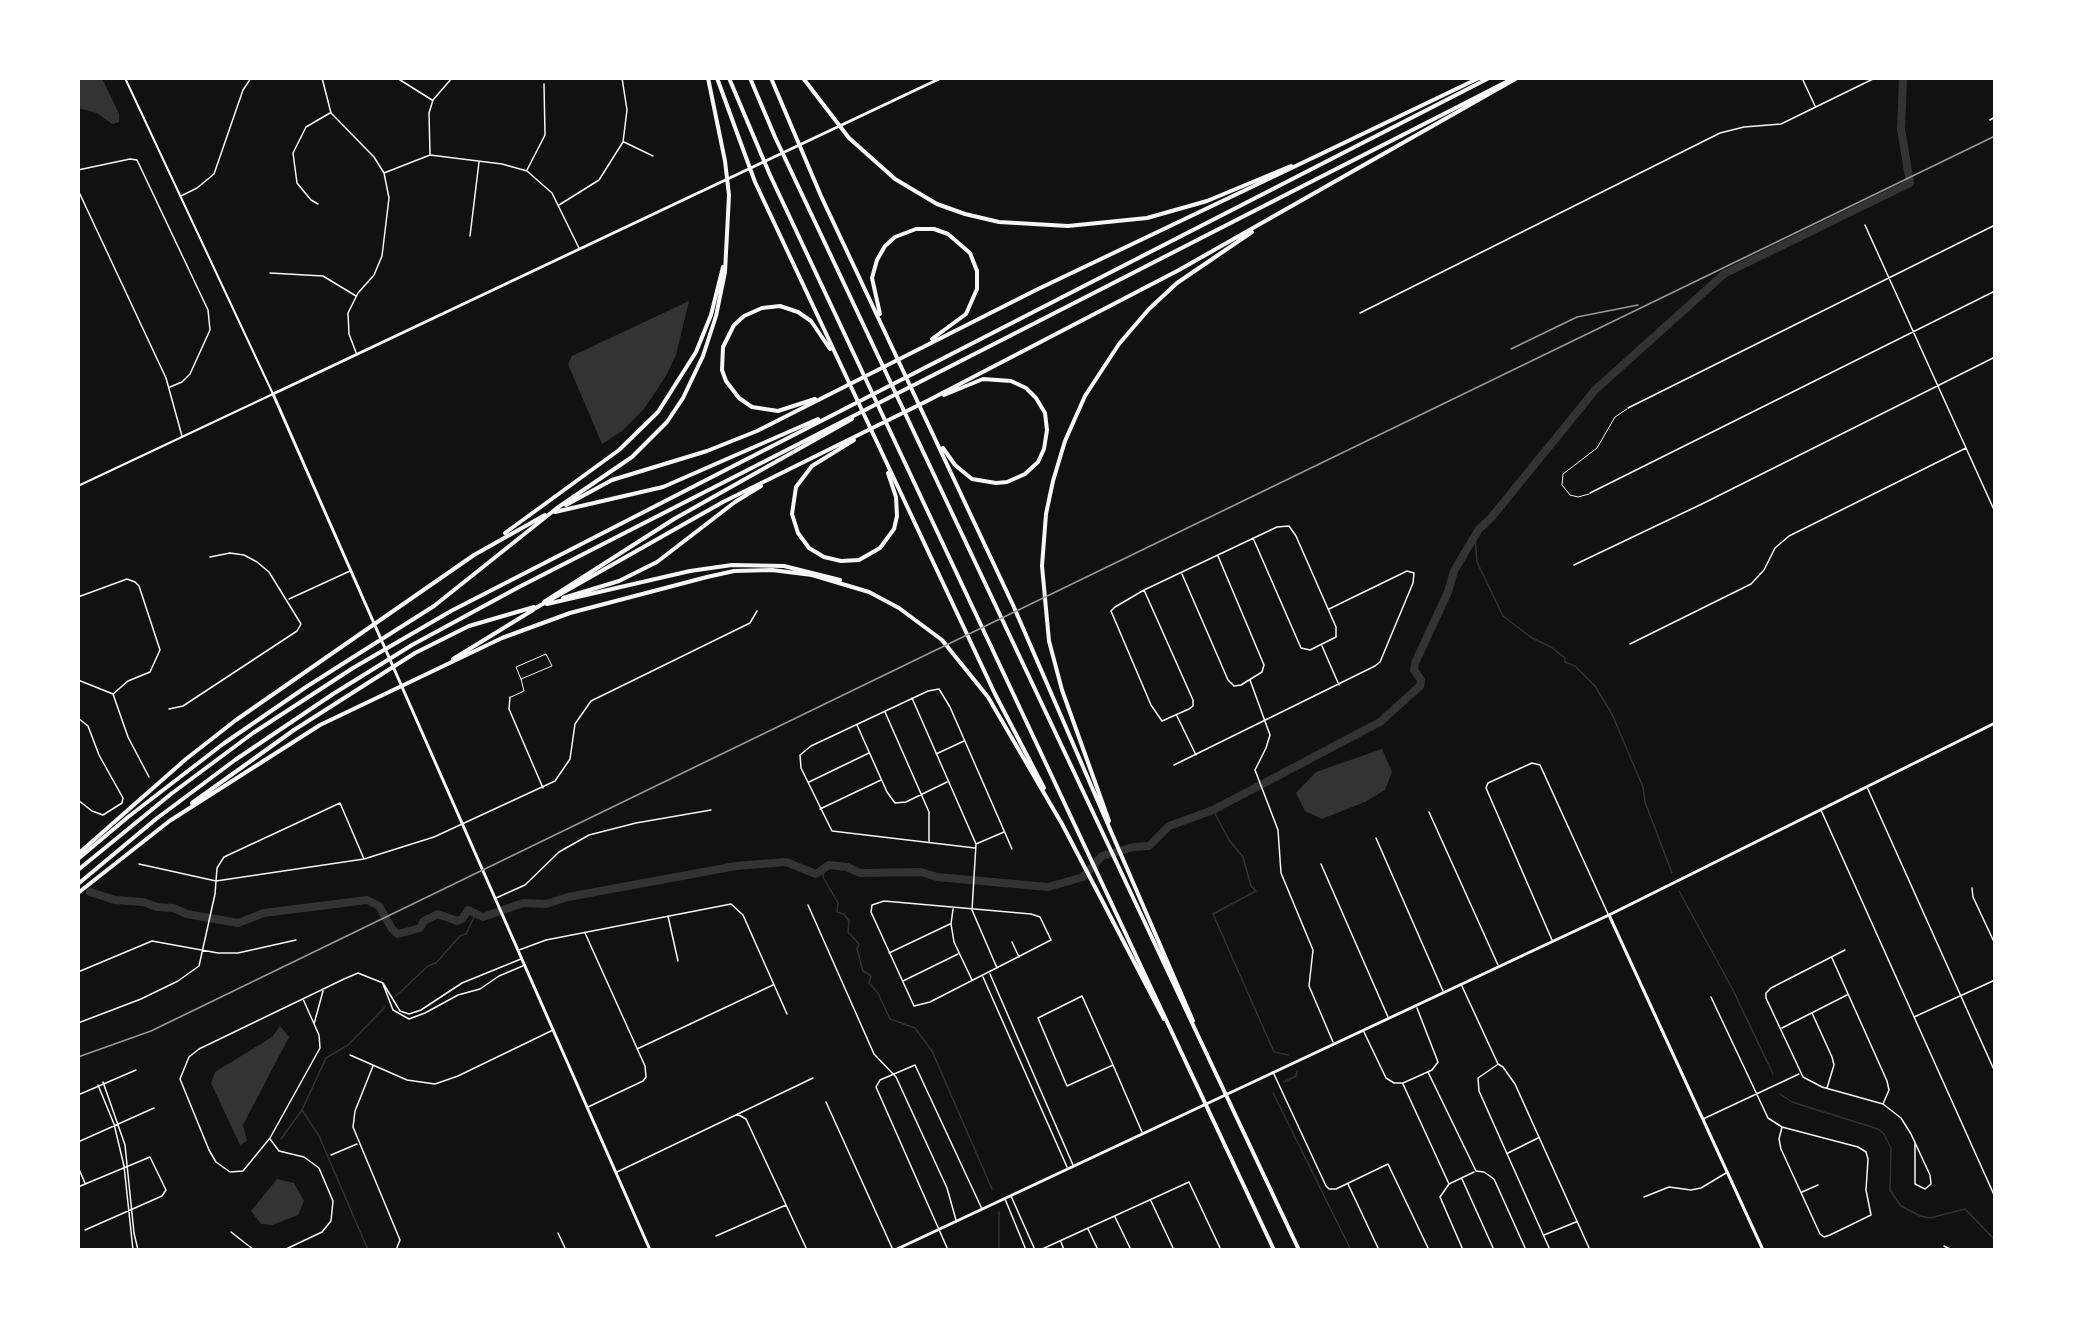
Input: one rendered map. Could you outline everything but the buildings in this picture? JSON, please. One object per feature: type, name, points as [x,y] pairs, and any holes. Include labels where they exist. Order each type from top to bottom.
[{"type":"highway","points":[[78,859],[202,759],[299,692],[428,610],[538,521],[632,457],[672,415],[688,388],[709,339],[722,291],[726,258],[729,195],[725,161],[708,78]]},
{"type":"highway","points":[[717,78],[742,152],[755,182],[964,629],[1062,824],[1118,926],[1161,1016],[1169,1025]]},
{"type":"highway","points":[[729,78],[756,146],[1274,1250]]},
{"type":"highway","points":[[750,78],[775,137],[1299,1250]]},
{"type":"highway","points":[[771,78],[804,159],[1013,605],[1108,821]]},
{"type":"highway","points":[[803,78],[849,138],[895,179],[937,204],[980,218],[1048,226],[1109,224],[1184,209],[1325,152]]},
{"type":"highway","points":[[474,555],[598,486],[742,438],[908,353],[1479,78]]},
{"type":"highway","points":[[78,870],[171,794],[245,739],[404,637],[513,578],[849,405],[1490,78]]},
{"type":"highway","points":[[532,609],[561,596],[723,502],[929,400],[1179,270],[1515,78]]},
{"type":"highway","points":[[78,884],[156,819],[235,760],[316,705],[412,645],[519,587],[1515,78]]},
{"type":"highway","points":[[1197,1033],[1192,1016],[1114,837],[1062,690],[1049,641],[1043,605],[1044,531],[1057,464],[1074,419],[1103,366],[1134,325],[1177,283],[1280,213]]},
{"type":"highway","points":[[894,348],[873,294],[872,278],[877,260],[885,246],[902,233],[923,228],[941,231],[959,241],[973,259],[977,280],[975,297],[960,321],[908,353]]},
{"type":"highway","points":[[78,854],[219,732],[474,555],[619,450],[658,412],[696,352],[711,315],[726,258]]},
{"type":"highway","points":[[839,389],[784,411],[759,410],[744,402],[729,387],[722,370],[723,347],[734,324],[744,316],[762,308],[780,306],[798,312],[811,321],[843,374]]},
{"type":"highway","points":[[926,416],[955,465],[972,479],[983,482],[1007,482],[1025,474],[1038,462],[1046,442],[1047,424],[1043,408],[1031,393],[1011,381],[983,379],[929,400]]},
{"type":"highway","points":[[436,669],[674,519],[885,399]]},
{"type":"highway","points":[[538,521],[566,508],[621,497],[682,480],[849,405]]},
{"type":"highway","points":[[862,433],[812,466],[800,479],[793,495],[792,514],[798,533],[809,548],[824,557],[851,561],[868,556],[886,542],[894,529],[897,516],[896,497],[875,441]]},
{"type":"highway","points":[[532,609],[603,587],[639,572],[671,553],[735,502],[778,476]]},
{"type":"highway","points":[[78,893],[171,820],[294,730],[396,665],[469,626],[690,571],[732,565],[761,564],[826,575],[899,608],[942,640],[952,649],[988,697],[1062,824]]},
{"type":"highway","points":[[171,820],[305,734],[436,669],[547,621],[720,574],[772,570],[812,575],[858,588]]},
{"type":"main road","points":[[650,1250],[273,394],[941,78]]},
{"type":"main road","points":[[894,1250],[1609,915],[1995,723]]},
{"type":"main road","points":[[1609,915],[1763,1250]]},
{"type":"street","points":[[78,486],[273,394],[125,78]]},
{"type":"street","points":[[180,196],[197,188],[214,174],[243,90],[251,78]]},
{"type":"street","points":[[322,78],[331,113],[374,157],[384,172],[389,198],[382,256],[374,274],[356,297],[348,313],[347,325],[357,355]]},
{"type":"street","points":[[397,78],[433,100]]},
{"type":"street","points":[[430,155],[428,126],[433,100],[452,78]]},
{"type":"street","points":[[558,205],[599,180],[623,142],[627,110],[622,78]]},
{"type":"street","points":[[1802,78],[1816,107]]},
{"type":"street","points":[[1360,313],[1720,133],[1781,124],[1875,78]]},
{"type":"street","points":[[527,171],[544,135],[544,84]]},
{"type":"street","points":[[318,204],[304,194],[297,183],[293,153],[306,128],[331,113]]},
{"type":"street","points":[[1990,120],[1995,117]]},
{"type":"street","points":[[623,142],[653,156]]},
{"type":"street","points":[[384,172],[430,155],[479,161],[527,171],[546,186],[558,205],[579,249]]},
{"type":"street","points":[[78,170],[130,159],[137,160],[208,310],[210,330],[190,374],[182,382],[170,387]]},
{"type":"street","points":[[470,236],[479,161]]},
{"type":"street","points":[[78,190],[170,387],[176,421],[182,437]]},
{"type":"street","points":[[1865,225],[1995,512]]},
{"type":"street","points":[[1628,408],[1995,225]]},
{"type":"street","points":[[270,273],[322,276],[356,297]]},
{"type":"street","points":[[1590,493],[1995,291]]},
{"type":"street","points":[[1574,565],[1704,503],[1995,357]]},
{"type":"street","points":[[1630,644],[1750,584],[1764,570],[1775,548],[1789,536],[1966,448]]},
{"type":"street","points":[[1144,590],[1193,700],[1193,706],[1162,721],[1156,716],[1112,611],[1144,590],[1280,525],[1289,526],[1296,536],[1329,609],[1337,633],[1336,637],[1310,650],[1301,648],[1253,538]]},
{"type":"street","points":[[169,709],[183,706],[297,631],[301,621],[269,572],[257,562],[230,553],[210,557]]},
{"type":"street","points":[[1182,572],[1228,680],[1234,686],[1250,680],[1262,672],[1264,665],[1217,555]]},
{"type":"street","points":[[288,600],[351,570]]},
{"type":"street","points":[[1174,765],[1339,685],[1380,662],[1413,583],[1413,571],[1329,609]]},
{"type":"street","points":[[78,597],[127,579],[139,586],[160,650],[150,672],[128,681],[113,694]]},
{"type":"street","points":[[139,864],[216,881],[364,860],[408,847],[544,788],[563,772],[570,759],[575,724],[591,701],[750,623],[757,611]]},
{"type":"street","points":[[1321,645],[1339,685]]},
{"type":"street","points":[[78,680],[113,694],[128,737],[149,777]]},
{"type":"street","points":[[1250,680],[1266,719],[1269,742],[1256,767],[1256,776],[1278,830],[1281,873],[1313,950],[1309,986],[1334,1043]]},
{"type":"street","points":[[975,848],[837,833],[828,826],[799,760],[800,755],[811,746],[912,698],[939,689],[1012,849]]},
{"type":"street","points":[[510,697],[511,714],[544,788]]},
{"type":"street","points":[[912,698],[976,844],[972,910],[998,969]]},
{"type":"street","points":[[885,712],[930,817],[928,842]]},
{"type":"street","points":[[1177,715],[1196,755]]},
{"type":"street","points":[[78,718],[88,726],[123,798],[122,803],[103,815],[92,811],[78,800]]},
{"type":"street","points":[[857,725],[881,780],[895,803],[900,804],[948,781]]},
{"type":"street","points":[[936,754],[964,740]]},
{"type":"street","points":[[809,782],[870,752]]},
{"type":"street","points":[[1552,940],[1486,786],[1532,763],[1540,765],[1609,915]]},
{"type":"street","points":[[820,809],[881,780]]},
{"type":"street","points":[[1866,787],[1995,1072]]},
{"type":"street","points":[[78,1023],[141,999],[178,981],[199,966],[210,922],[219,862],[224,857],[340,803],[364,860]]},
{"type":"street","points":[[496,898],[525,885],[559,852],[589,835],[636,823],[711,810]]},
{"type":"street","points":[[1820,810],[1995,1197]]},
{"type":"street","points":[[1429,812],[1498,966]]},
{"type":"street","points":[[976,844],[1004,831]]},
{"type":"street","points":[[1376,838],[1443,992]]},
{"type":"street","points":[[1321,864],[1388,1017]]},
{"type":"street","points":[[1972,888],[1973,897],[1995,944]]},
{"type":"street","points":[[884,901],[972,910],[1031,914],[1040,917],[1051,940],[1039,949],[930,1002],[914,1006],[901,982],[871,912],[872,905],[884,901]]},
{"type":"street","points":[[518,950],[540,941],[725,904],[738,908],[787,1014]]},
{"type":"street","points":[[808,905],[874,1054],[893,1074],[947,1188],[957,1221]]},
{"type":"street","points":[[953,908],[951,924],[959,954],[972,981]]},
{"type":"street","points":[[668,916],[678,961]]},
{"type":"street","points":[[889,953],[951,924]]},
{"type":"street","points":[[585,932],[637,1049],[646,1077],[643,1081],[588,1107]]},
{"type":"street","points":[[78,972],[152,941],[238,953],[296,940]]},
{"type":"street","points":[[1012,942],[1020,958]]},
{"type":"street","points":[[1845,950],[1766,993],[1800,1073],[1814,1084],[1883,1104],[1901,1118],[1915,1142],[1932,1181],[1925,1189],[1915,1184],[1915,1142]]},
{"type":"street","points":[[901,982],[959,954]]},
{"type":"street","points":[[1831,957],[1887,1081],[1889,1090],[1883,1104]]},
{"type":"street","points":[[303,999],[319,1035],[320,1048],[270,1138],[250,1163],[237,1173],[230,1172],[212,1156],[180,1079],[189,1057],[199,1049],[303,999],[358,973],[383,983],[400,1011],[409,1014],[421,1010],[462,983],[522,958]]},
{"type":"street","points":[[383,983],[393,1010],[409,1018],[416,1018],[458,995],[480,989],[499,976],[525,965]]},
{"type":"street","points":[[989,973],[1074,1166]]},
{"type":"street","points":[[982,976],[1067,1169]]},
{"type":"street","points":[[1913,1017],[1995,980]]},
{"type":"street","points":[[1461,983],[1498,1064],[1509,1074],[1590,1250]]},
{"type":"street","points":[[637,1049],[774,985]]},
{"type":"street","points":[[314,1025],[324,989]]},
{"type":"street","points":[[1780,1029],[1848,995]]},
{"type":"street","points":[[1113,1065],[1067,1086],[1038,1017],[1082,996],[1113,1065],[1142,1133]]},
{"type":"street","points":[[1711,997],[1766,1115],[1782,1127],[1858,1147],[1866,1152],[1868,1159],[1866,1190],[1872,1212],[1863,1220],[1824,1237],[1781,1149],[1782,1127]]},
{"type":"street","points":[[1363,1030],[1386,1078],[1398,1084],[1428,1072],[1435,1067],[1438,1058],[1415,1005]]},
{"type":"street","points":[[1812,1013],[1834,1065],[1827,1088]]},
{"type":"street","points":[[350,1055],[407,1080],[435,1084],[458,1076],[553,1030]]},
{"type":"street","points":[[1498,1064],[1478,1078],[1477,1085],[1550,1250]]},
{"type":"street","points":[[948,1250],[880,1096],[877,1084],[915,1065],[982,1209]]},
{"type":"street","points":[[374,1066],[354,1118],[358,1143],[399,1240],[400,1246],[396,1250]]},
{"type":"street","points":[[78,1095],[98,1084],[136,1070]]},
{"type":"street","points":[[1272,1072],[1326,1186],[1333,1189],[1388,1164],[1429,1250]]},
{"type":"street","points":[[1428,1072],[1476,1171]]},
{"type":"street","points":[[1702,1119],[1800,1073]]},
{"type":"street","points":[[616,1172],[813,1078]]},
{"type":"street","points":[[103,1082],[119,1122],[128,1164],[138,1250]]},
{"type":"street","points":[[1403,1083],[1449,1184]]},
{"type":"street","points":[[98,1084],[114,1124],[124,1166],[133,1250]]},
{"type":"street","points":[[826,1102],[894,1250]]},
{"type":"street","points":[[78,1142],[154,1108]]},
{"type":"street","points":[[737,1114],[746,1119],[807,1250]]},
{"type":"street","points":[[270,1138],[279,1151],[304,1157],[319,1168],[333,1200],[331,1221],[322,1232],[284,1250]]},
{"type":"street","points":[[1507,1153],[1539,1138]]},
{"type":"street","points":[[331,1155],[358,1143]]},
{"type":"street","points":[[78,1187],[128,1164],[150,1157],[165,1192],[85,1230]]},
{"type":"street","points":[[78,1167],[86,1184]]},
{"type":"street","points":[[1463,1250],[1440,1197],[1449,1184],[1476,1171],[1484,1172],[1494,1179],[1526,1250]]},
{"type":"street","points":[[1644,1197],[1669,1187],[1691,1190],[1701,1188],[1727,1173]]},
{"type":"street","points":[[1461,1178],[1494,1250]]},
{"type":"street","points":[[1040,1250],[1189,1182],[1221,1250]]},
{"type":"street","points":[[1347,1184],[1379,1250]]},
{"type":"street","points":[[1801,1192],[1818,1185]]},
{"type":"street","points":[[1011,1196],[1035,1250]]},
{"type":"street","points":[[1005,1198],[1026,1250]]},
{"type":"street","points":[[1150,1200],[1174,1250]]},
{"type":"street","points":[[716,1236],[787,1205]]},
{"type":"street","points":[[1115,1216],[1131,1250]]},
{"type":"street","points":[[1543,1236],[1577,1221]]},
{"type":"street","points":[[1088,1228],[1098,1250]]},
{"type":"street","points":[[231,1232],[254,1250]]},
{"type":"street","points":[[558,1233],[566,1250]]},
{"type":"street","points":[[1060,1241],[1064,1250]]},
{"type":"street","points":[[1944,1246],[1952,1250]]},
{"type":"lane","points":[[1590,493],[1578,497],[1570,495],[1563,485],[1563,474],[1596,448],[1616,417],[1628,408]]},
{"type":"lane","points":[[510,697],[524,691],[516,667],[546,654],[552,666],[521,679]]},
{"type":"shaded area","points":[[78,78],[102,78],[119,114],[119,122],[112,124],[97,113],[78,108]]},
{"type":"shaded area","points":[[689,301],[676,355],[666,376],[644,409],[622,431],[602,444],[568,364],[572,356]]},
{"type":"shaded area","points":[[1382,749],[1392,772],[1385,790],[1365,802],[1322,819],[1305,811],[1296,793],[1316,772]]},
{"type":"shaded area","points":[[280,1026],[289,1037],[243,1125],[247,1141],[240,1145],[211,1083],[215,1072],[272,1037]]},
{"type":"shaded area","points":[[277,1179],[294,1183],[304,1201],[298,1215],[272,1225],[261,1224],[251,1211]]},
{"type":"waterway","points":[[90,892],[115,900],[143,902],[157,907],[173,908],[187,914],[238,923],[264,913],[367,900],[379,906],[392,929],[398,934],[420,928],[424,921],[438,914],[457,921],[462,919],[468,910],[483,917],[523,903],[546,904],[568,897],[736,866],[786,862],[816,874],[829,865],[847,867],[860,873],[921,872],[937,877],[1048,887],[1083,877],[1102,856],[1134,847],[1149,846],[1169,826],[1213,810],[1380,722],[1420,686],[1421,680],[1414,670],[1415,663],[1448,592],[1454,571],[1479,529],[1491,518],[1595,390],[1724,274],[1910,183],[1901,129],[1903,78]]},
{"type":"waterway","points":[[1475,538],[1477,562],[1503,616],[1532,638],[1551,647],[1565,658],[1565,662],[1575,666],[1595,686],[1612,714],[1643,787],[1645,802],[1672,873]]},
{"type":"waterway","points":[[1213,810],[1229,840],[1243,857],[1251,886],[1256,891],[1213,914],[1274,1052],[1288,1055]]},
{"type":"waterway","points":[[824,871],[823,877],[838,903],[837,912],[844,914],[849,921],[848,932],[859,944],[857,949],[863,971],[871,976],[869,983],[878,993],[890,1019],[915,1028],[932,1051],[992,1189]]},
{"type":"waterway","points":[[1679,891],[1733,990],[1773,1074]]},
{"type":"waterway","points":[[396,996],[428,966],[436,963],[460,936],[466,934],[475,915]]},
{"type":"waterway","points":[[281,1139],[302,1110],[326,1058],[348,1045],[385,1007]]},
{"type":"waterway","points":[[1284,1082],[1296,1076],[1297,1072]]},
{"type":"waterway","points":[[1273,1093],[1351,1250]]},
{"type":"waterway","points":[[1780,1094],[1792,1102],[1878,1129],[1884,1134],[1891,1148],[1890,1190],[1901,1206],[1920,1216],[1930,1218],[1965,1209],[1995,1240]]},
{"type":"waterway","points":[[302,1110],[319,1136],[368,1250]]},
{"type":"waterway","points":[[999,1212],[999,1250]]},
{"type":"railway","points":[[78,1057],[151,1031],[1995,136]]},
{"type":"railway","points":[[1511,349],[1577,317],[1638,305]]}]
